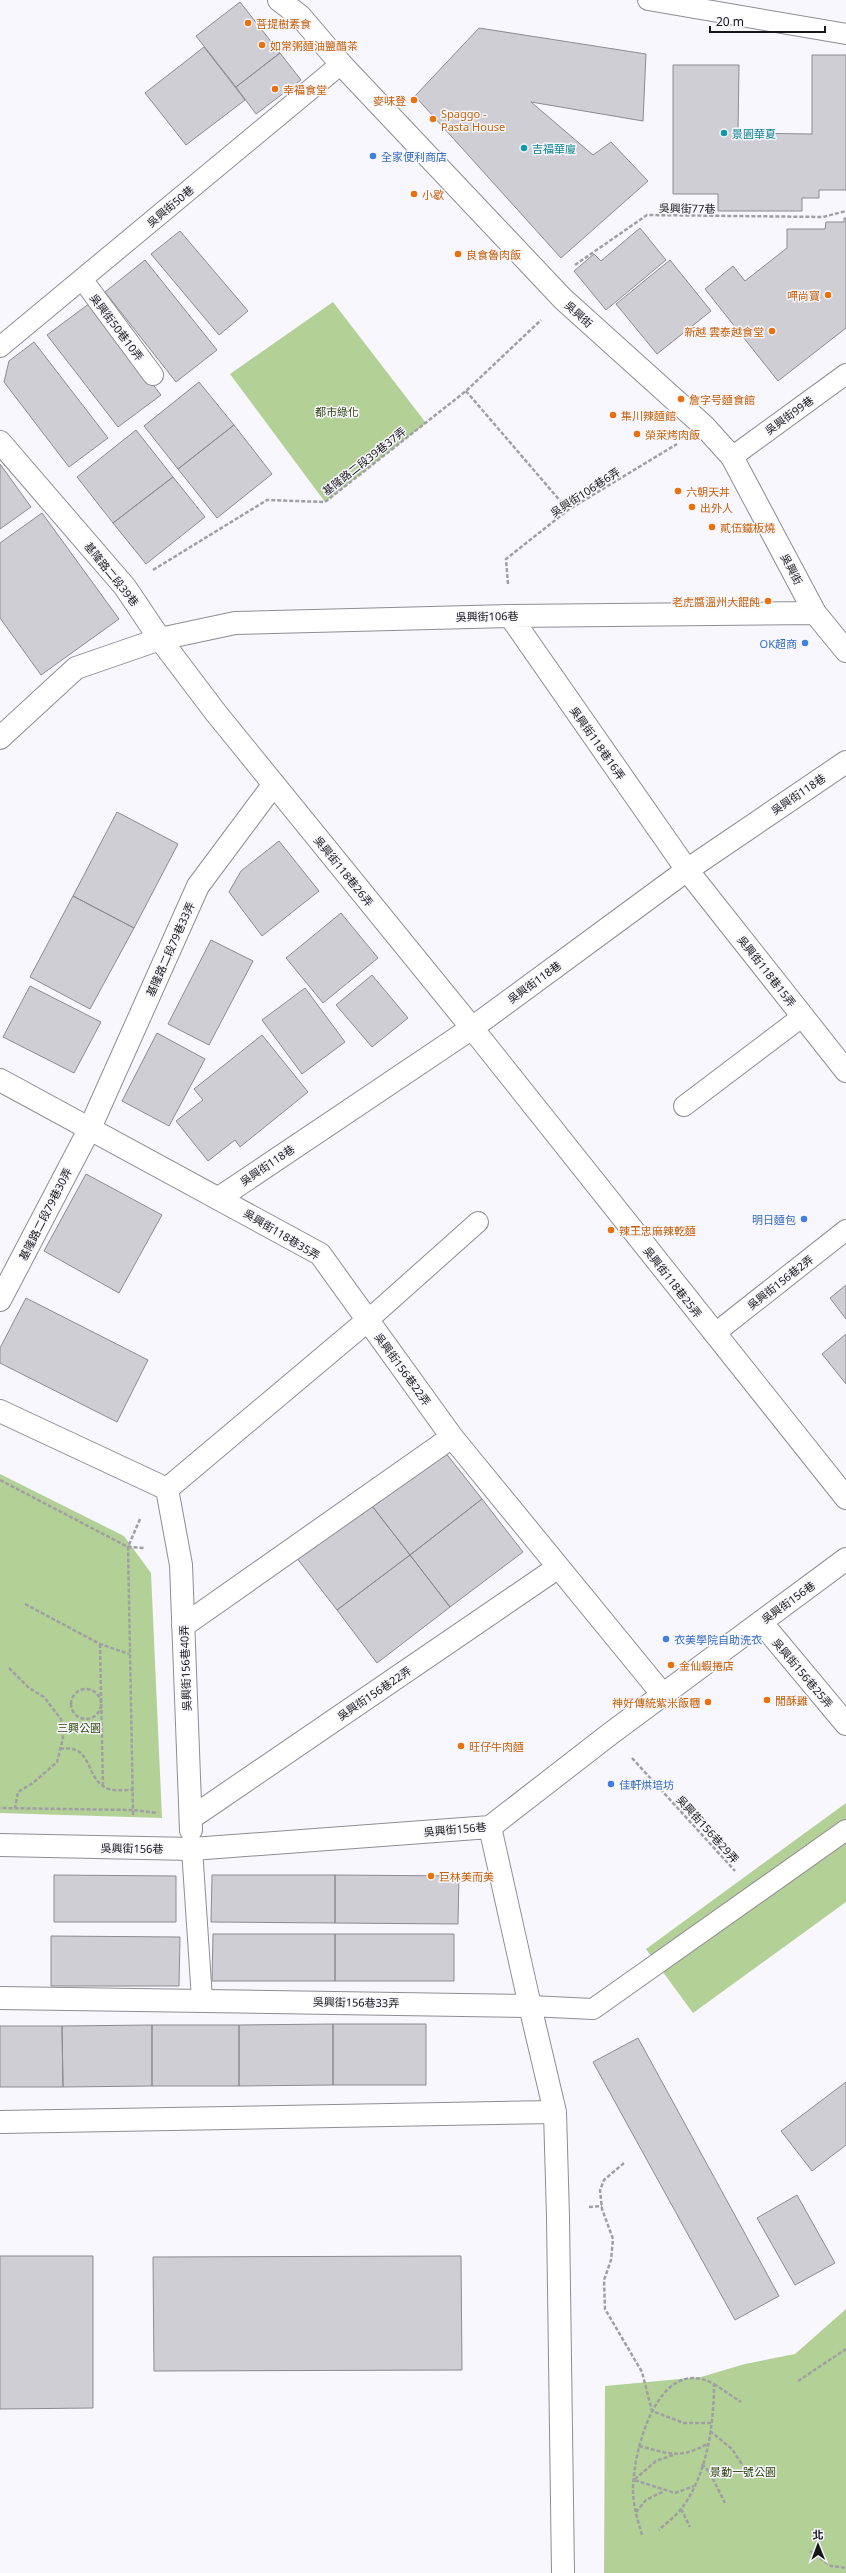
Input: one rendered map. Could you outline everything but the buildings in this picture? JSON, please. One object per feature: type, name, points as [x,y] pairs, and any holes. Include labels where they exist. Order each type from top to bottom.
[{"type":"street","name":"吳興街","points":[[279,0],[304,8],[341,64],[563,299],[705,427],[732,457],[815,613],[846,651]]},
{"type":"street","name":"基隆路二段39巷","points":[[0,442],[125,587],[160,639],[216,714]]},
{"type":"street","name":"吳興街106巷","points":[[0,738],[76,668],[160,639],[235,623],[510,616],[815,613]]},
{"type":"street","name":"吳興街118巷16弄","points":[[510,616],[687,870]]},
{"type":"street","name":"吳興街118巷26弄","points":[[216,714],[472,1028]]},
{"type":"street","name":"吳興街118巷","points":[[219,1198],[472,1028],[687,870],[846,762]]},
{"type":"street","name":"基隆路二段79巷33弄","points":[[90,1128],[198,886],[274,784]]},
{"type":"street","name":"吳興街118巷15弄","points":[[687,870],[846,1071]]},
{"type":"street","name":"吳興街118巷25弄","points":[[472,1028],[846,1498]]},
{"type":"street","name":"吳興街118巷35弄","points":[[0,1080],[320,1254],[368,1320]]},
{"type":"street","name":"基隆路二段79巷30弄","points":[[0,1300],[90,1128]]},
{"type":"street","name":"吳興街156巷22弄","points":[[368,1320],[452,1437],[557,1568],[664,1696]]},
{"type":"street","points":[[0,1411],[167,1489],[368,1320]]},
{"type":"street","points":[[183,1626],[452,1437]]},
{"type":"street","name":"吳興街156巷40弄","points":[[167,1489],[181,1565],[192,1849]]},
{"type":"street","name":"吳興街156巷","points":[[0,1845],[192,1849],[490,1827],[610,1734],[664,1696],[760,1622],[846,1559]]},
{"type":"street","name":"吳興街156巷22弄","points":[[191,1818],[557,1568]]},
{"type":"street","name":"吳興街156巷25弄","points":[[760,1622],[846,1724]]},
{"type":"street","points":[[490,1827],[555,2112],[563,2573]]},
{"type":"street","name":"吳興街156巷33弄","points":[[0,1998],[202,1999],[530,2006]]},
{"type":"street","points":[[0,2122],[555,2112]]},
{"type":"lane","points":[[648,0],[846,34]]},
{"type":"lane","name":"吳興街50巷","points":[[0,347],[341,64]]},
{"type":"lane","name":"吳興街50巷10弄","points":[[82,279],[153,375]]},
{"type":"lane","name":"吳興街99巷","points":[[732,457],[846,374]]},
{"type":"lane","points":[[684,1106],[803,1016]]},
{"type":"lane","points":[[368,1320],[478,1222]]},
{"type":"lane","name":"吳興街156巷2弄","points":[[714,1334],[846,1230]]},
{"type":"lane","points":[[530,2006],[593,2009],[846,1830]]},
{"type":"lane","points":[[192,1849],[202,1999]]},
{"type":"path","name":"吳興街77巷","points":[[548,283],[647,215],[824,217],[846,211]]},
{"type":"path","name":"基隆路二段39巷37弄","points":[[125,587],[267,500],[325,502],[466,391],[563,299]]},
{"type":"path","points":[[466,391],[568,510]]},
{"type":"path","name":"吳興街106巷6弄","points":[[510,616],[506,559],[568,510],[705,427]]},
{"type":"path","points":[[0,1480],[128,1547],[133,1810],[0,1808]]},
{"type":"path","points":[[25,1604],[100,1644],[130,1654]]},
{"type":"path","points":[[100,1644],[103,1787]]},
{"type":"path","points":[[9,1668],[29,1688],[44,1697],[61,1719],[63,1738],[57,1762],[33,1783],[18,1792],[15,1808]]},
{"type":"path","points":[[82,1689],[92,1690],[100,1698],[102,1707],[98,1714],[90,1719],[81,1718],[72,1711],[71,1700],[82,1689]]},
{"type":"path","name":"吳興街156巷29弄","points":[[610,1734],[740,1877]]},
{"type":"path","points":[[60,1749],[68,1748],[85,1757],[93,1775],[103,1787],[118,1790],[133,1790]]},
{"type":"path","points":[[624,2163],[604,2180],[600,2190],[602,2209],[613,2239],[611,2260],[604,2280],[605,2309],[642,2372],[652,2411]]},
{"type":"path","points":[[798,2381],[846,2349]]},
{"type":"path","points":[[642,2535],[636,2512],[633,2490],[634,2480],[640,2446],[652,2411],[666,2391],[681,2379],[701,2377],[741,2402]]},
{"type":"path","points":[[659,2530],[681,2509],[694,2486],[708,2443],[714,2384]]},
{"type":"path","points":[[652,2411],[684,2423],[711,2423]]},
{"type":"path","points":[[710,2431],[732,2449],[745,2469]]},
{"type":"path","points":[[634,2480],[656,2461],[699,2449],[708,2443]]},
{"type":"path","points":[[640,2446],[673,2456]]},
{"type":"path","points":[[702,2464],[710,2473],[725,2503]]},
{"type":"path","points":[[634,2480],[664,2491],[675,2493],[694,2486]]},
{"type":"path","points":[[636,2512],[646,2500],[664,2491]]},
{"type":"path","points":[[681,2509],[690,2527]]},
{"type":"path","points":[[810,2551],[831,2566],[846,2568]]},
{"type":"green space","name":"都市綠化","points":[[333,302],[426,423],[325,502],[230,374]]},
{"type":"green space","name":"三興公園","points":[[0,1474],[124,1536],[151,1573],[162,1818],[0,1813]]},
{"type":"green space","points":[[846,1803],[846,1902],[693,2013],[646,1949]]},
{"type":"green space","name":"景勤一號公園","points":[[846,2309],[846,2573],[604,2573],[605,2386],[701,2377],[745,2364],[795,2354]]},
{"type":"place","name":"菩提樹素食","points":[[248,23]]},
{"type":"place","name":"如常粥麵油鹽醋茶","points":[[262,45]]},
{"type":"place","name":"幸福食堂","points":[[275,89]]},
{"type":"place","name":"麥味登","points":[[414,100]]},
{"type":"place","name":"Spaggo - Pasta House","points":[[433,119]]},
{"type":"place","name":"景園華夏","points":[[724,133]]},
{"type":"place","name":"吉福華廈","points":[[524,148]]},
{"type":"place","name":"全家便利商店","points":[[373,156]]},
{"type":"place","name":"小歇","points":[[414,194]]},
{"type":"place","name":"良食魯肉飯","points":[[458,254]]},
{"type":"place","name":"呷尚寶","points":[[828,295]]},
{"type":"place","name":"新越 雲泰越食堂","points":[[772,331]]},
{"type":"place","name":"詹字号麵食館","points":[[681,399]]},
{"type":"place","name":"集川辣麵館","points":[[613,415]]},
{"type":"place","name":"榮萊烤肉飯","points":[[637,434]]},
{"type":"place","name":"六朝天丼","points":[[678,491]]},
{"type":"place","name":"出外人","points":[[692,507]]},
{"type":"place","name":"貳伍鐵板燒","points":[[712,527]]},
{"type":"place","name":"老虎醬溫州大餛飩","points":[[768,601]]},
{"type":"place","name":"OK超商","points":[[805,643]]},
{"type":"place","name":"明日麵包","points":[[804,1219]]},
{"type":"place","name":"辣王忠麻辣乾麵","points":[[611,1230]]},
{"type":"place","name":"衣美學院自助洗衣","points":[[666,1639]]},
{"type":"place","name":"金仙蝦捲店","points":[[671,1665]]},
{"type":"place","name":"閒酥雞","points":[[767,1700]]},
{"type":"place","name":"神好傳統紫米飯糰","points":[[708,1702]]},
{"type":"place","name":"旺仔牛肉麵","points":[[461,1746]]},
{"type":"place","name":"佳軒烘培坊","points":[[611,1784]]},
{"type":"place","name":"巨林美而美","points":[[431,1876]]}]
